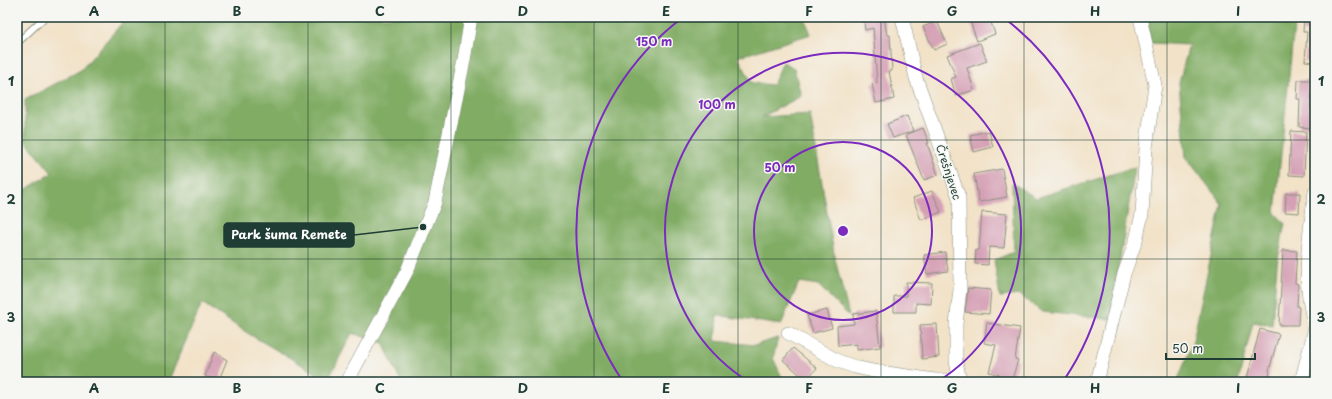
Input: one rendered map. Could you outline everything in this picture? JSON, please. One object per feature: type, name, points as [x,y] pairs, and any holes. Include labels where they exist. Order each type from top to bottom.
[{"type":"street","points":[[347,382],[407,270],[436,202],[471,17]]},
{"type":"street","name":"Črešnjevec","points":[[788,333],[838,361],[861,368],[935,380],[960,381],[956,360],[956,324],[960,289],[959,197],[916,78],[902,17]]},
{"type":"street","points":[[1097,382],[1124,274],[1136,240],[1142,214],[1146,148],[1155,84],[1140,17]]},
{"type":"street","points":[[1301,382],[1315,327],[1310,312],[1307,268],[1308,240],[1315,192]]},
{"type":"lane","points":[[17,43],[45,17]]},
{"type":"green space","points":[[124,17],[804,17],[811,34],[738,57],[752,83],[773,85],[783,62],[794,68],[801,96],[762,117],[810,114],[835,259],[849,316],[818,285],[799,282],[781,325],[717,315],[715,341],[755,345],[778,338],[773,358],[784,382],[401,382],[383,343],[352,333],[328,380],[249,334],[202,303],[168,382],[17,382],[17,195],[52,173],[25,140],[25,100],[81,70],[122,23]]},
{"type":"green space","points":[[1145,17],[1295,17],[1275,213],[1285,223],[1277,264],[1272,325],[1253,322],[1238,382],[1177,382],[1192,345],[1222,204],[1186,157],[1179,83],[1189,45],[1151,43]]},
{"type":"green space","points":[[1135,167],[1110,319],[1042,312],[1020,295],[1000,297],[994,260],[1014,252],[1012,183],[1036,198]]},
{"type":"building","points":[[863,17],[884,17],[887,35],[890,35],[892,71],[889,71],[894,99],[876,103],[872,84],[877,83],[873,28],[865,30]]},
{"type":"building","points":[[982,17],[989,17],[995,34],[977,41],[970,21]]},
{"type":"building","points":[[1304,17],[1315,17],[1315,62],[1305,61],[1307,32],[1303,32]]},
{"type":"building","points":[[937,21],[947,44],[934,50],[923,27]]},
{"type":"building","points":[[980,43],[987,61],[967,68],[974,90],[956,96],[951,79],[956,77],[947,55]]},
{"type":"building","points":[[1298,80],[1313,80],[1311,108],[1314,108],[1313,128],[1299,127],[1300,99],[1297,99]]},
{"type":"building","points":[[907,116],[913,131],[893,138],[887,124]]},
{"type":"building","points":[[923,128],[938,175],[924,180],[906,135]]},
{"type":"building","points":[[989,131],[993,147],[974,152],[970,135]]},
{"type":"building","points":[[1291,131],[1306,132],[1304,176],[1289,175]]},
{"type":"building","points":[[1002,169],[1007,197],[979,202],[974,174]]},
{"type":"building","points":[[932,191],[941,212],[921,220],[913,198]]},
{"type":"building","points":[[1286,193],[1300,193],[1299,213],[1285,212]]},
{"type":"building","points":[[982,212],[1007,214],[1004,248],[989,247],[988,265],[975,264],[976,250],[979,250]]},
{"type":"building","points":[[1283,250],[1297,251],[1295,283],[1298,284],[1298,325],[1279,325]]},
{"type":"building","points":[[945,252],[948,271],[927,274],[924,255]]},
{"type":"building","points":[[906,282],[932,283],[931,304],[916,303],[916,312],[894,312],[894,296],[906,296]]},
{"type":"building","points":[[968,288],[991,290],[989,314],[965,312]]},
{"type":"building","points":[[827,310],[832,328],[813,333],[807,315]]},
{"type":"building","points":[[876,311],[880,347],[857,350],[857,344],[838,346],[837,326],[854,324],[853,314]]},
{"type":"building","points":[[987,323],[1020,328],[1015,359],[1018,360],[1012,379],[989,372],[996,345],[984,343]]},
{"type":"building","points":[[937,324],[939,357],[922,359],[920,325]]},
{"type":"building","points":[[1260,329],[1279,334],[1269,371],[1268,382],[1246,382]]},
{"type":"building","points":[[793,348],[817,368],[806,380],[783,360]]},
{"type":"building","points":[[214,352],[227,360],[218,382],[205,376]]},
{"type":"place","name":"Park šuma Remete","points":[[423,227]]}]
